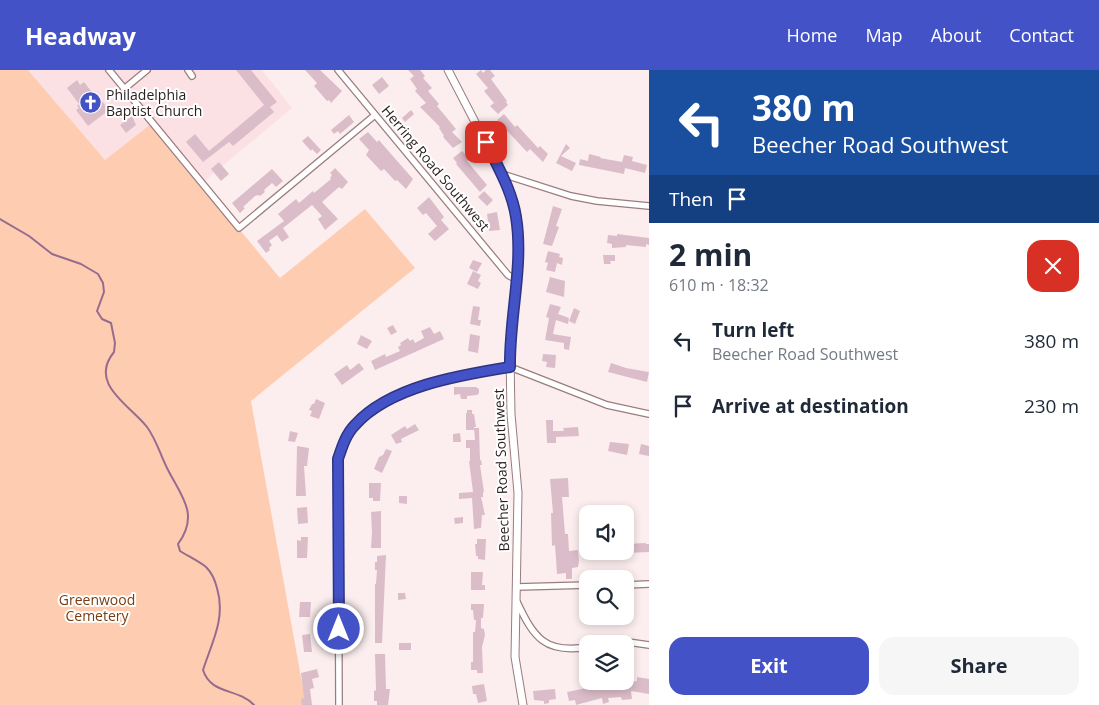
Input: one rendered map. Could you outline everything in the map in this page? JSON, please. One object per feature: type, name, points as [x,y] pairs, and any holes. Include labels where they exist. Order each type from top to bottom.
[{"type":"street","points":[[109,70],[239,228],[375,115]]},
{"type":"street","points":[[124,89],[147,70]]},
{"type":"street","points":[[188,70],[192,76]]},
{"type":"street","name":"Herring Road Southwest","points":[[338,70],[508,275],[517,280]]},
{"type":"street","name":"Beecher Road Southwest","points":[[448,70],[502,174],[516,217],[518,237],[517,280],[510,367],[511,414],[518,493],[515,657],[523,705]]},
{"type":"street","points":[[502,174],[571,196],[596,201],[649,206]]},
{"type":"street","points":[[339,705],[338,459],[344,441],[354,426],[366,414],[406,393],[456,376],[510,367],[606,405],[649,414]]},
{"type":"street","points":[[634,585],[649,584]]},
{"type":"street","points":[[517,587],[579,585]]},
{"type":"street","points":[[516,602],[532,632],[541,640],[563,649],[579,648]]},
{"type":"street","points":[[634,643],[649,646]]},
{"type":"shaded area","points":[[28,70],[262,70],[292,108],[201,184],[105,161]]},
{"type":"green space","name":"Greenwood Cemetery","points":[[0,70],[28,70],[105,160],[151,124],[280,278],[365,209],[415,268],[251,401],[306,705],[0,705]]},
{"type":"building","points":[[236,70],[251,70],[277,102],[270,107],[274,112],[233,146],[229,142],[203,162],[186,142],[195,134],[209,151],[264,105]]},
{"type":"building","points":[[305,70],[320,70],[342,91],[331,103],[329,100],[327,101],[314,86],[317,83]]},
{"type":"building","points":[[408,70],[420,70],[425,76],[423,78],[432,88],[428,91],[439,104],[437,106],[456,129],[452,132],[462,142],[453,148],[443,137],[440,127],[420,107],[426,103],[415,91],[417,89],[410,79],[414,76]]},
{"type":"building","points":[[481,70],[483,73],[486,70],[490,70],[495,76],[491,79],[507,101],[508,105],[498,114],[490,106],[494,103],[484,91],[488,88],[476,74]]},
{"type":"building","points":[[382,77],[389,86],[379,94],[372,85]]},
{"type":"building","name":"Philadelphia Baptist Church","points":[[77,80],[80,85],[84,82],[109,110],[88,126],[76,110],[79,108],[77,106],[79,104],[67,88]]},
{"type":"building","points":[[411,110],[414,114],[405,122],[402,118]]},
{"type":"building","points":[[504,114],[538,148],[540,146],[548,154],[543,162],[530,149],[527,152],[497,120]]},
{"type":"building","points":[[349,115],[354,122],[340,134],[338,131],[334,134],[331,130]]},
{"type":"building","points":[[132,116],[136,125],[126,133],[120,125]]},
{"type":"building","points":[[368,132],[377,142],[379,140],[413,179],[406,189],[384,169],[381,171],[366,155],[369,150],[359,139]]},
{"type":"building","points":[[308,136],[321,150],[317,154],[312,149],[311,151],[302,141]]},
{"type":"building","points":[[566,144],[570,148],[561,156],[576,163],[572,171],[556,163]]},
{"type":"building","points":[[462,151],[470,159],[467,161],[487,185],[480,192],[453,158]]},
{"type":"building","points":[[589,154],[622,162],[624,155],[633,157],[632,161],[647,165],[645,173],[625,168],[624,174],[579,165],[580,159],[588,161]]},
{"type":"building","points":[[219,162],[229,174],[221,181],[211,169]]},
{"type":"building","points":[[335,168],[348,182],[342,189],[339,187],[322,202],[338,219],[325,230],[318,219],[322,216],[312,205],[283,228],[289,237],[282,242],[277,235],[269,241],[272,245],[266,253],[257,241],[284,221],[278,214],[296,199],[299,203],[313,191],[314,193],[331,179],[332,175],[330,173]]},
{"type":"building","points":[[272,169],[283,181],[276,187],[272,183],[264,190],[265,192],[260,196],[255,196],[243,207],[245,208],[240,213],[232,203]]},
{"type":"building","points":[[484,191],[493,200],[487,206],[478,197]]},
{"type":"building","points":[[429,197],[444,217],[441,220],[449,229],[435,241],[428,234],[437,226],[426,213],[423,215],[417,208]]},
{"type":"building","points":[[553,206],[562,209],[556,226],[559,227],[552,246],[543,244]]},
{"type":"building","points":[[497,212],[500,230],[489,231],[487,214]]},
{"type":"building","points":[[617,234],[649,238],[649,245],[646,244],[646,247],[626,245],[626,247],[612,248],[612,244],[607,243],[608,235],[617,236]]},
{"type":"building","points":[[548,251],[560,254],[559,257],[563,258],[562,265],[557,263],[555,272],[546,270],[548,263],[545,262]]},
{"type":"building","points":[[603,255],[615,255],[615,261],[610,261],[611,264],[604,264]]},
{"type":"building","points":[[473,260],[482,263],[477,272],[469,268]]},
{"type":"building","points":[[473,271],[481,275],[478,281],[481,283],[478,289],[467,284]]},
{"type":"building","points":[[550,277],[565,281],[564,297],[546,292]]},
{"type":"building","points":[[550,304],[561,307],[558,314],[569,318],[568,324],[556,320],[553,334],[571,337],[569,350],[564,349],[564,343],[545,340],[549,318],[546,317]]},
{"type":"building","points":[[473,306],[480,307],[478,320],[481,320],[480,326],[470,324]]},
{"type":"building","points":[[574,308],[580,311],[575,324],[569,321]]},
{"type":"building","points":[[393,325],[397,332],[391,335],[387,328]]},
{"type":"building","points":[[430,327],[434,334],[440,331],[444,339],[375,370],[371,361],[385,354],[386,357],[400,351],[398,347],[401,345],[400,343],[408,338],[410,341],[413,339],[415,343],[424,338],[421,331]]},
{"type":"building","points":[[470,334],[480,336],[478,353],[468,351]]},
{"type":"building","points":[[361,335],[372,341],[367,349],[357,344]]},
{"type":"building","points":[[543,354],[556,355],[555,368],[546,367],[547,362],[542,361]]},
{"type":"building","points":[[359,363],[364,369],[342,385],[334,374],[347,365],[350,370]]},
{"type":"building","points":[[611,363],[649,372],[647,382],[608,372]]},
{"type":"building","points":[[454,387],[476,387],[479,389],[479,393],[467,396],[467,399],[461,399],[460,394],[454,395]]},
{"type":"building","points":[[316,399],[325,403],[319,419],[310,416],[312,411],[309,410]]},
{"type":"building","points":[[467,410],[472,410],[472,414],[474,414],[476,427],[474,427],[474,430],[466,430]]},
{"type":"building","points":[[546,420],[553,420],[553,431],[564,431],[563,428],[578,427],[579,436],[556,437],[556,443],[547,443]]},
{"type":"building","points":[[415,424],[419,430],[401,439],[402,442],[396,444],[391,435],[405,426],[407,429]]},
{"type":"building","points":[[474,428],[479,428],[480,460],[482,465],[480,465],[484,492],[483,497],[481,497],[485,515],[482,515],[481,528],[474,529],[472,498],[459,499],[459,493],[473,492],[469,461],[470,448],[466,448],[466,440],[475,440]]},
{"type":"building","points":[[290,431],[298,433],[295,442],[288,441]]},
{"type":"building","points":[[460,433],[461,442],[453,442],[453,434]]},
{"type":"building","points":[[610,442],[629,444],[627,455],[608,451]]},
{"type":"building","points":[[641,444],[649,446],[649,456],[639,454]]},
{"type":"building","points":[[297,446],[309,448],[307,466],[304,466],[306,496],[296,496]]},
{"type":"building","points":[[386,449],[392,451],[382,473],[374,469],[379,457],[383,455]]},
{"type":"building","points":[[568,478],[569,497],[562,497],[565,534],[568,534],[569,551],[578,550],[579,561],[578,567],[572,568],[572,579],[566,579],[566,573],[557,574],[555,545],[552,546],[551,513],[553,513],[550,479]]},
{"type":"building","points":[[369,483],[381,483],[380,501],[373,501],[373,498],[369,498]]},
{"type":"building","points":[[399,496],[407,496],[407,504],[399,503]]},
{"type":"building","points":[[307,507],[308,523],[298,524],[297,508]]},
{"type":"building","points":[[381,511],[381,548],[371,548],[371,512]]},
{"type":"building","points":[[463,517],[463,523],[455,524],[454,518]]},
{"type":"building","points":[[301,537],[308,537],[307,558],[297,558],[297,540],[301,541]]},
{"type":"building","points":[[477,539],[486,539],[485,560],[478,559],[478,556],[476,556],[475,544],[477,544]]},
{"type":"building","points":[[634,544],[649,544],[649,552],[634,553]]},
{"type":"building","points":[[386,555],[382,643],[375,643],[375,584],[377,570],[375,570],[375,562],[377,562],[377,556]]},
{"type":"building","points":[[471,572],[483,572],[482,585],[485,585],[485,590],[471,590]]},
{"type":"building","points":[[398,593],[405,593],[406,599],[398,600]]},
{"type":"building","points":[[300,602],[311,602],[310,617],[299,617]]},
{"type":"building","points":[[471,604],[484,604],[483,618],[481,618],[481,628],[484,629],[485,635],[482,647],[483,673],[471,670],[471,662],[473,662],[473,632],[475,632],[476,620],[474,620]]},
{"type":"building","points":[[310,634],[312,652],[304,652],[302,635]]},
{"type":"building","points":[[399,643],[411,643],[411,650],[399,650]]},
{"type":"building","points":[[375,654],[385,654],[386,689],[390,689],[388,705],[377,705],[377,701],[374,701],[374,691],[376,690]]},
{"type":"building","points":[[317,669],[319,677],[312,679],[314,688],[310,689],[312,705],[302,705],[301,699],[304,698],[301,673]]},
{"type":"building","points":[[637,677],[649,679],[649,694],[631,691],[632,699],[622,700],[621,697],[608,698],[609,702],[603,704],[602,698],[576,705],[575,700],[569,701],[567,692],[579,690],[634,690],[634,681],[637,681]]},
{"type":"building","points":[[484,684],[487,701],[478,703],[476,694],[473,694],[472,686]]},
{"type":"building","points":[[555,689],[556,699],[549,700],[549,703],[544,704],[544,701],[534,700],[533,691]]},
{"type":"waterway","points":[[0,219],[29,236],[52,254],[81,264],[98,274],[103,283],[104,292],[97,311],[102,319],[111,323],[115,343],[114,352],[107,364],[106,374],[109,384],[114,393],[147,427],[186,505],[188,523],[178,544],[180,551],[206,567],[213,577],[217,588],[220,610],[219,620],[203,670],[212,684],[240,696],[254,705]]},
{"type":"place","name":"Philadelphia Baptist Church","points":[[90,102]]},
{"type":"route","points":[[339,629],[338,459],[344,441],[354,426],[366,414],[406,393],[456,376],[510,367],[517,280],[518,237],[516,217],[502,174],[486,142]]}]
